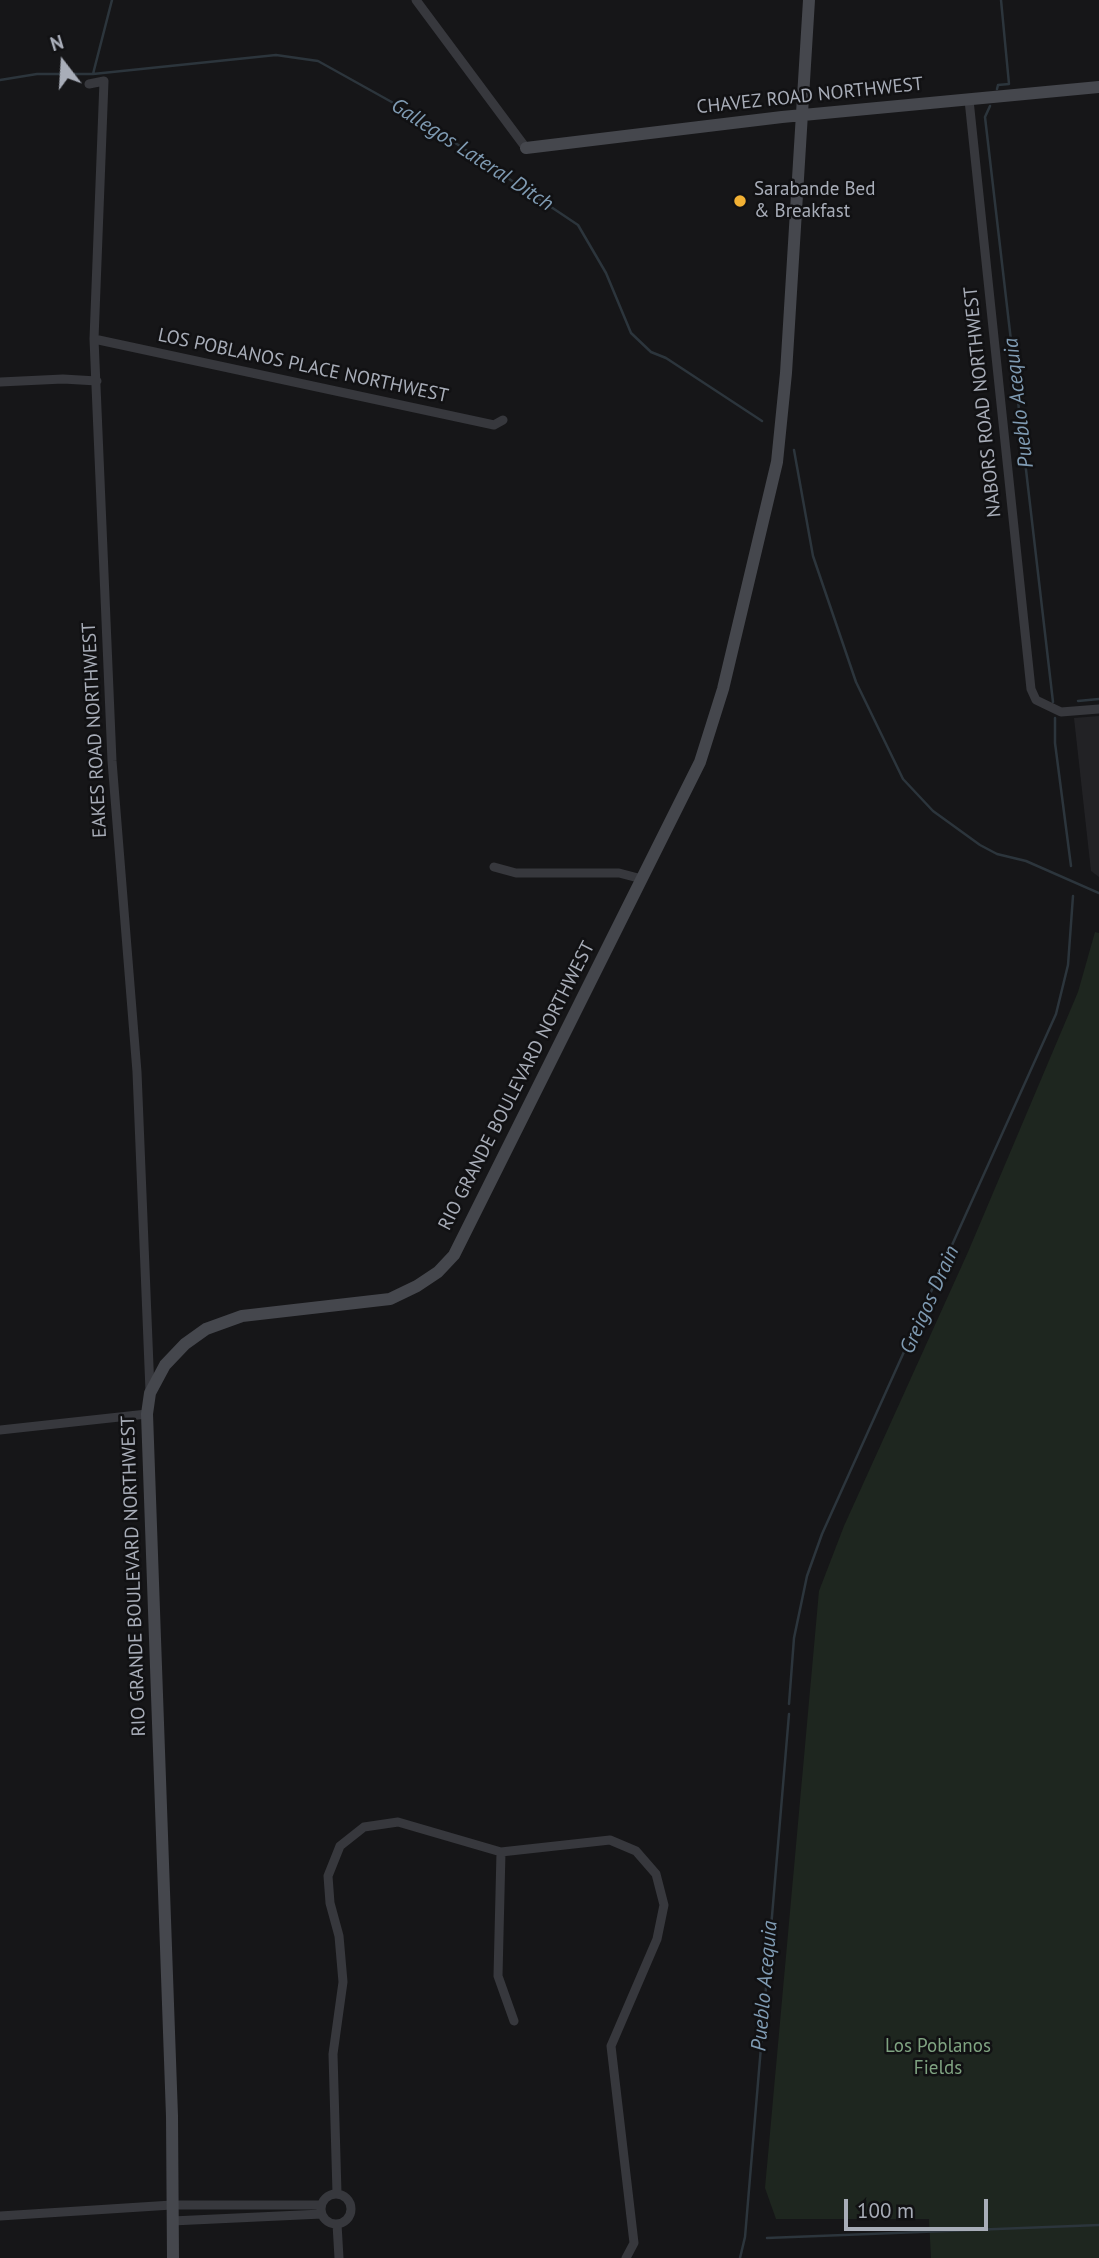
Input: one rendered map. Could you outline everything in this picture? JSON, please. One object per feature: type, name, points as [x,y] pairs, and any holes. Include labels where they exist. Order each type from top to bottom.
[{"type":"street","points":[[416,0],[526,148]]},
{"type":"street","name":"RIO GRANDE BOULEVARD NORTHWEST","points":[[173,2258],[172,2116],[147,1414],[150,1393],[165,1365],[185,1344],[206,1329],[226,1320],[390,1299],[438,1272],[465,1237],[700,762],[711,731],[777,462],[783,408],[809,0]]},
{"type":"street","name":"EAKES ROAD NORTHWEST","points":[[89,84],[104,81],[94,340],[112,761],[137,1072],[150,1393]]},
{"type":"street","name":"CHAVEZ ROAD NORTHWEST","points":[[526,148],[801,115],[1099,87]]},
{"type":"street","name":"NABORS ROAD NORTHWEST","points":[[969,100],[1031,689],[1036,700],[1061,712],[1099,709]]},
{"type":"street","name":"LOS POBLANOS PLACE NORTHWEST","points":[[94,340],[494,425],[503,420]]},
{"type":"street","points":[[0,382],[63,379],[96,382]]},
{"type":"street","points":[[494,867],[516,873],[619,873],[642,879]]},
{"type":"street","points":[[0,1430],[147,1414]]},
{"type":"street","points":[[338,2193],[333,2054],[343,1982],[339,1936],[328,1876],[340,1846],[364,1827],[398,1822],[501,1852],[610,1840],[636,1851],[656,1874],[664,1905],[657,1939],[611,2046],[634,2243],[626,2258]]},
{"type":"street","points":[[501,1852],[498,1976],[514,2021]]},
{"type":"street","points":[[338,2193],[348,2199],[352,2211],[344,2222],[337,2224],[328,2222],[322,2210],[327,2196],[338,2193]]},
{"type":"street","points":[[0,2216],[172,2205],[322,2210]]},
{"type":"street","points":[[172,2221],[322,2210]]},
{"type":"street","points":[[337,2224],[339,2258]]},
{"type":"shaded area","points":[[1099,716],[1099,877],[1091,871],[1074,718]]},
{"type":"green space","name":"Los Poblanos Fields","points":[[1095,932],[1099,933],[1099,2258],[931,2258],[929,2219],[776,2219],[765,2188],[819,1591],[844,1526],[968,1252],[1078,992]]},
{"type":"waterway","points":[[93,74],[112,0]]},
{"type":"waterway","name":"Pueblo Acequia","points":[[997,89],[998,85],[1009,84],[1001,0]]},
{"type":"waterway","name":"Gallegos Lateral Ditch","points":[[0,80],[37,74],[93,74],[276,55],[318,61],[406,110],[578,225],[606,273],[631,333],[651,352],[666,358],[762,421]]},
{"type":"waterway","name":"Pueblo Acequia","points":[[990,106],[985,117],[1053,702]]},
{"type":"waterway","name":"Gallegos Lateral Ditch","points":[[794,450],[813,556],[856,682],[903,779],[933,811],[980,845],[997,854],[1026,861],[1099,893]]},
{"type":"waterway","points":[[1078,701],[1099,699]]},
{"type":"waterway","name":"Pueblo Acequia","points":[[1055,718],[1055,743],[1071,866]]},
{"type":"waterway","name":"Greigos Drain","points":[[789,1704],[794,1638],[807,1576],[822,1534],[1056,1014],[1068,965],[1073,896]]},
{"type":"waterway","name":"Pueblo Acequia","points":[[740,2258],[745,2237],[789,1714]]},
{"type":"waterway","points":[[767,2238],[1099,2225]]},
{"type":"place","name":"Sarabande Bed & Breakfast","points":[[740,201]]}]
